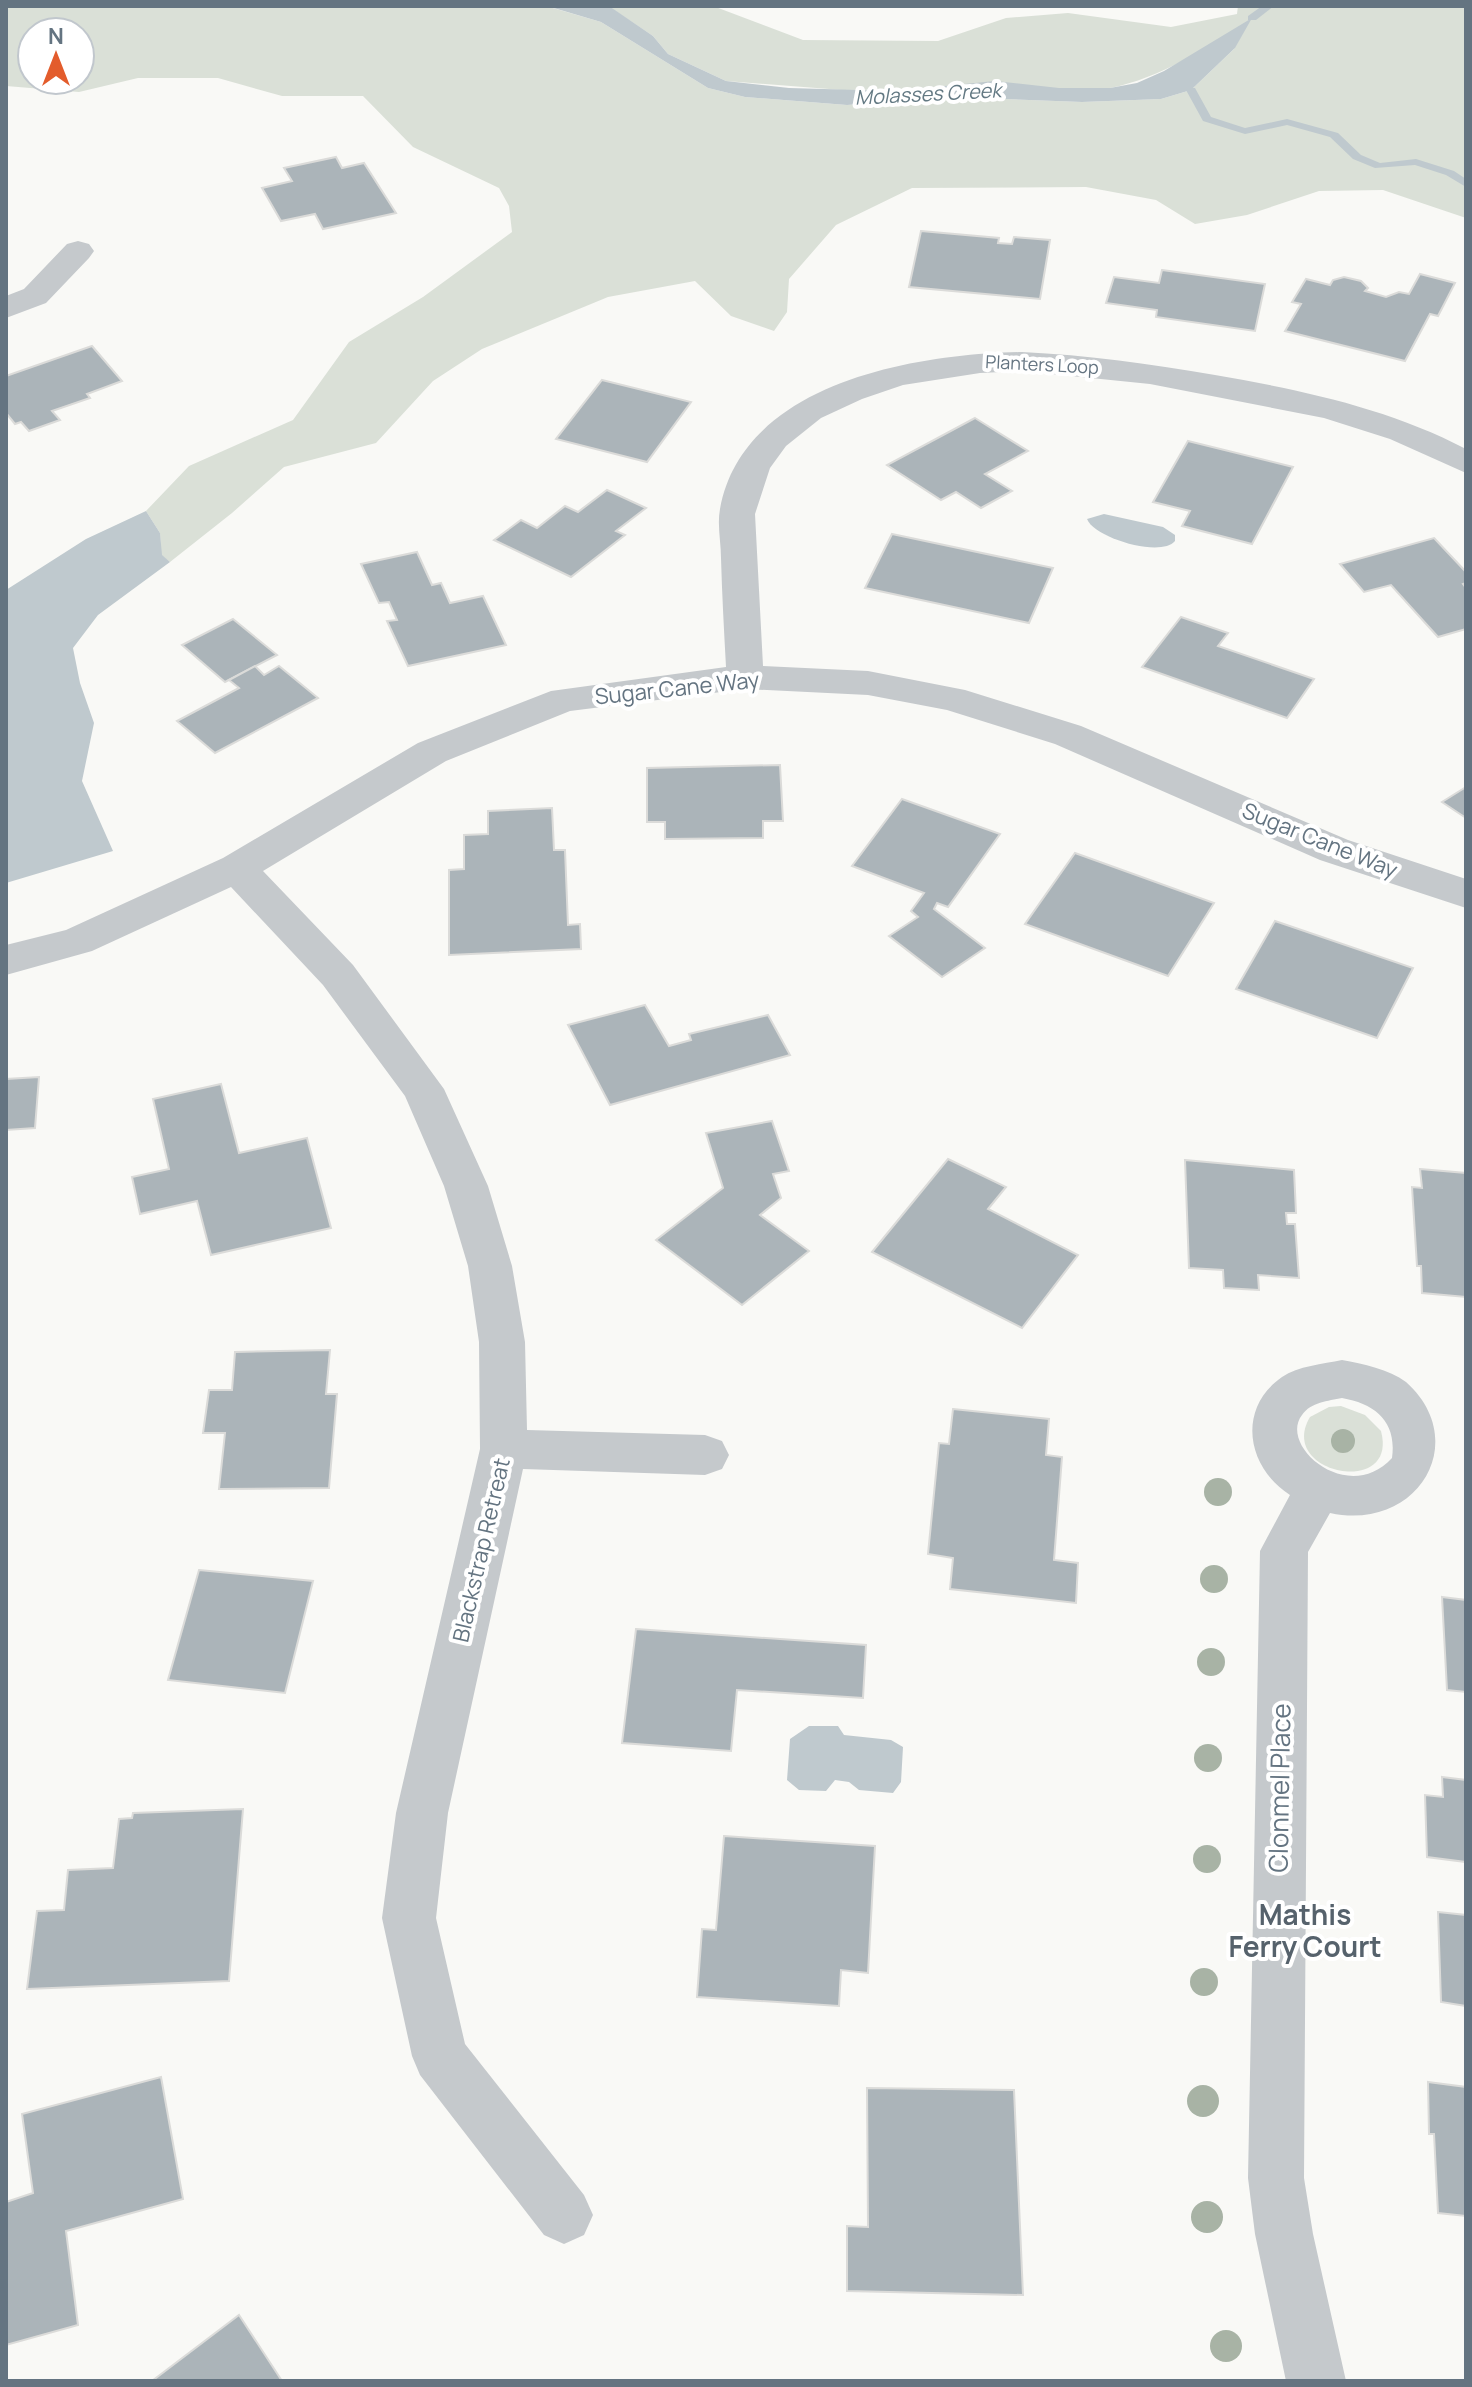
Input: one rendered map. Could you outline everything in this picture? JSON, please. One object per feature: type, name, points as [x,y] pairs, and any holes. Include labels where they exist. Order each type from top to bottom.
[{"type":"street","points":[[6,308],[35,296],[78,251]]},
{"type":"street","name":"Planters Loop","points":[[745,677],[737,511],[756,464],[778,433],[823,402],[880,380],[936,365],[998,360],[1053,362],[1143,373],[1311,403],[1373,420],[1433,443],[1466,463]]},
{"type":"street","name":"Sugar Cane Way","points":[[6,960],[78,941],[237,868],[432,752],[564,700],[745,677],[868,683],[952,699],[1068,735],[1334,850],[1466,894]]},
{"type":"street","name":"Blackstrap Retreat","points":[[237,868],[338,975],[423,1089],[466,1186],[490,1266],[502,1342],[504,1449],[422,1813],[409,1918],[440,2056],[564,2215]]},
{"type":"street","points":[[504,1449],[705,1455]]},
{"type":"street","name":"Clonmel Place","points":[[1316,2381],[1284,2234],[1276,2178],[1284,1551],[1318,1489]]},
{"type":"shaded area","points":[[6,6],[546,6],[601,22],[708,88],[745,97],[847,105],[952,97],[1082,102],[1161,99],[1191,90],[1234,49],[1250,20],[1165,69],[1110,88],[842,90],[726,81],[668,54],[653,36],[608,6],[713,6],[803,40],[938,41],[1006,18],[1068,13],[1171,27],[1237,14],[1238,6],[1466,6],[1466,218],[1383,190],[1319,191],[1247,215],[1195,224],[1156,200],[1086,187],[912,188],[836,225],[789,279],[787,312],[774,331],[731,316],[695,281],[608,297],[482,349],[433,381],[376,443],[284,467],[170,562],[161,555],[160,533],[146,511],[189,466],[293,420],[349,342],[423,297],[512,232],[509,206],[499,188],[413,147],[363,96],[282,96],[218,78],[138,78],[96,88],[96,16],[16,16],[16,87],[6,86]]},
{"type":"shaded area","points":[[1341,1406],[1365,1415],[1381,1431],[1382,1452],[1373,1465],[1357,1471],[1340,1470],[1322,1464],[1309,1453],[1304,1437],[1310,1417],[1329,1407]]},
{"type":"water","points":[[547,6],[609,6],[653,36],[668,54],[726,81],[789,88],[894,91],[995,81],[1059,88],[1110,88],[1137,83],[1164,71],[1252,18],[1235,48],[1191,90],[1161,99],[1082,102],[952,97],[847,105],[745,97],[708,88],[601,22]]},
{"type":"water","points":[[146,511],[160,533],[162,555],[170,562],[98,615],[73,648],[80,683],[94,723],[82,781],[113,851],[6,883],[6,590],[86,539]]},
{"type":"water","points":[[1104,514],[1163,527],[1175,535],[1175,541],[1167,546],[1143,547],[1114,539],[1092,526],[1087,519]]},
{"type":"water","points":[[809,1726],[838,1726],[844,1735],[891,1740],[903,1747],[901,1782],[893,1793],[859,1790],[849,1782],[835,1780],[826,1791],[799,1790],[787,1780],[790,1739]]},
{"type":"building","points":[[336,157],[342,168],[364,163],[396,213],[323,229],[315,214],[281,221],[262,188],[292,181],[284,168]]},
{"type":"building","points":[[921,231],[999,238],[998,243],[1012,244],[1014,237],[1050,240],[1040,299],[909,287]]},
{"type":"building","points":[[1162,270],[1265,284],[1255,331],[1156,317],[1157,310],[1106,303],[1114,277],[1159,283]]},
{"type":"building","points":[[1420,274],[1455,283],[1438,316],[1430,314],[1405,361],[1285,331],[1301,304],[1292,302],[1306,279],[1330,285],[1333,280],[1344,277],[1361,281],[1368,288],[1365,291],[1386,297],[1399,292],[1409,294]]},
{"type":"building","points":[[92,346],[122,381],[87,394],[90,398],[52,411],[60,420],[29,431],[21,422],[15,424],[6,413],[6,376]]},
{"type":"building","points":[[602,380],[691,402],[647,462],[556,439]]},
{"type":"building","points":[[975,418],[1028,451],[985,474],[1012,491],[981,508],[956,492],[941,500],[887,465]]},
{"type":"building","points":[[1188,441],[1293,467],[1252,544],[1182,526],[1190,511],[1153,502]]},
{"type":"building","points":[[607,490],[646,508],[616,531],[625,535],[571,577],[494,540],[521,520],[537,528],[565,506],[578,512]]},
{"type":"building","points":[[892,534],[1053,568],[1029,623],[865,588]]},
{"type":"building","points":[[1434,538],[1466,572],[1466,583],[1463,584],[1466,588],[1466,629],[1438,637],[1391,585],[1364,592],[1340,564]]},
{"type":"building","points":[[417,552],[432,585],[441,583],[450,603],[483,596],[506,645],[408,666],[387,621],[397,620],[389,602],[379,603],[361,564]]},
{"type":"building","points":[[1181,617],[1228,633],[1218,646],[1314,679],[1287,718],[1142,667]]},
{"type":"building","points":[[233,619],[277,655],[225,682],[182,645]]},
{"type":"building","points":[[255,666],[264,675],[279,666],[318,698],[215,753],[177,721],[239,688],[229,680]]},
{"type":"building","points":[[780,765],[783,821],[763,821],[763,838],[665,839],[665,822],[647,822],[647,768]]},
{"type":"building","points":[[1466,787],[1466,818],[1442,802]]},
{"type":"building","points":[[902,799],[1000,834],[948,907],[937,903],[934,909],[985,948],[942,977],[889,936],[918,917],[911,911],[924,893],[852,866]]},
{"type":"building","points":[[552,808],[554,850],[565,850],[568,925],[580,924],[581,949],[449,955],[449,870],[464,869],[464,835],[488,834],[488,811]]},
{"type":"building","points":[[1075,853],[1214,903],[1168,976],[1025,924]]},
{"type":"building","points":[[1275,921],[1413,968],[1377,1038],[1236,989]]},
{"type":"building","points":[[645,1005],[669,1046],[691,1040],[689,1034],[768,1015],[790,1055],[610,1105],[568,1025]]},
{"type":"building","points":[[39,1077],[35,1128],[6,1130],[6,1079]]},
{"type":"building","points":[[221,1084],[239,1153],[307,1138],[331,1228],[211,1255],[197,1201],[140,1214],[132,1177],[169,1169],[153,1099]]},
{"type":"building","points":[[772,1121],[789,1171],[773,1174],[781,1198],[760,1215],[809,1251],[742,1305],[656,1240],[723,1188],[706,1133]]},
{"type":"building","points":[[948,1159],[1006,1187],[988,1209],[1078,1255],[1022,1328],[872,1252]]},
{"type":"building","points":[[1185,1160],[1294,1170],[1296,1213],[1286,1213],[1287,1224],[1295,1224],[1299,1278],[1258,1275],[1259,1290],[1224,1288],[1223,1270],[1189,1268]]},
{"type":"building","points":[[1420,1169],[1466,1173],[1466,1297],[1422,1293],[1421,1266],[1417,1266],[1412,1187],[1422,1188]]},
{"type":"building","points":[[330,1350],[326,1394],[337,1394],[329,1488],[219,1489],[225,1433],[203,1433],[209,1390],[232,1390],[235,1352]]},
{"type":"building","points":[[953,1409],[1049,1419],[1046,1455],[1062,1457],[1054,1560],[1078,1563],[1076,1603],[950,1589],[953,1558],[928,1554],[939,1443],[949,1444]]},
{"type":"building","points":[[199,1570],[313,1581],[285,1693],[168,1680]]},
{"type":"building","points":[[1442,1597],[1466,1600],[1466,1692],[1447,1690]]},
{"type":"building","points":[[636,1629],[866,1645],[863,1698],[737,1690],[731,1751],[622,1743]]},
{"type":"building","points":[[1442,1777],[1466,1780],[1466,1862],[1427,1857],[1425,1795],[1443,1797]]},
{"type":"building","points":[[243,1809],[229,1981],[27,1989],[37,1911],[64,1910],[68,1870],[113,1868],[119,1819],[132,1818],[133,1813]]},
{"type":"building","points":[[724,1836],[875,1846],[868,1973],[841,1970],[839,2006],[697,1997],[702,1929],[716,1930]]},
{"type":"building","points":[[1438,1912],[1466,1915],[1466,2006],[1441,2002]]},
{"type":"building","points":[[161,2077],[183,2199],[66,2231],[78,2325],[6,2345],[6,2202],[33,2193],[22,2114]]},
{"type":"building","points":[[1428,2082],[1466,2087],[1466,2216],[1438,2213],[1434,2134],[1429,2134]]},
{"type":"building","points":[[867,2088],[1014,2090],[1023,2295],[847,2291],[847,2226],[868,2227]]},
{"type":"building","points":[[239,2315],[282,2381],[152,2381]]},
{"type":"waterway","name":"Molasses Creek","points":[[1252,18],[1269,6]]},
{"type":"waterway","points":[[1191,90],[1207,119],[1245,131],[1287,122],[1334,135],[1357,157],[1379,166],[1416,162],[1450,173],[1466,184]]},
{"type":"district","name":"Mathis Ferry Court","points":[[1305,1931]]}]
